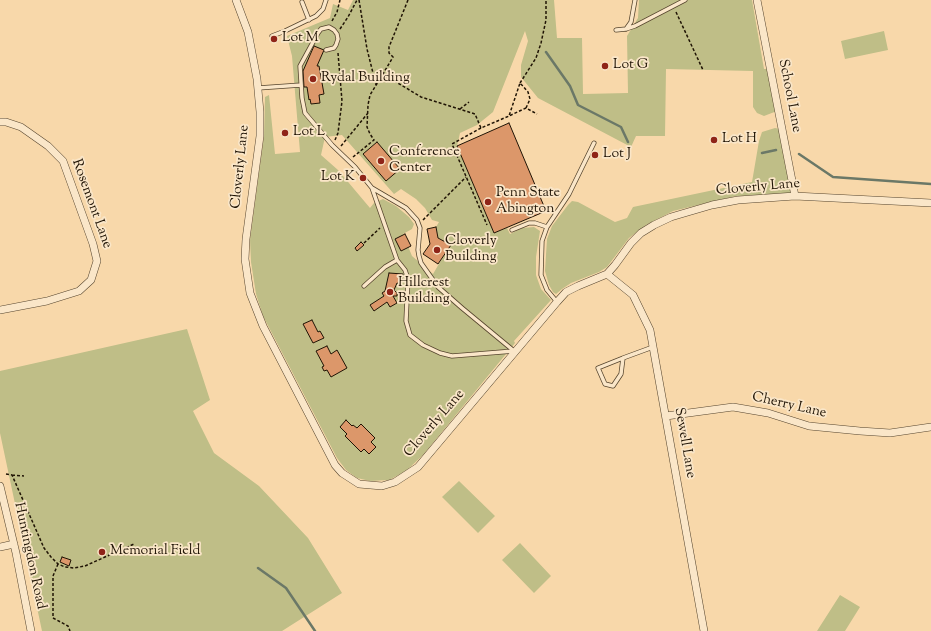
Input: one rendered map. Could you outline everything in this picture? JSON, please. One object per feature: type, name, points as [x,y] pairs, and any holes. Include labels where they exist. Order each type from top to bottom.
[{"type":"street","name":"Cloverly Lane","points":[[236,0],[248,32],[257,88],[260,136],[246,239],[245,258],[250,294],[263,326],[335,464],[342,473],[351,480],[360,484],[382,486],[395,482],[408,475],[418,467],[514,351],[566,292],[607,274],[631,243],[641,233],[654,225],[671,217],[712,205],[738,200],[795,196],[931,203]]},
{"type":"street","name":"School Lane","points":[[757,0],[795,196]]},
{"type":"street","name":"Rosemont Lane","points":[[0,122],[6,122],[21,128],[48,146],[63,161],[93,244],[97,261],[91,280],[79,292],[47,301],[0,310]]},
{"type":"street","name":"Sewell Lane","points":[[607,274],[633,296],[650,330],[704,631]]},
{"type":"street","name":"Cherry Lane","points":[[666,416],[733,407],[768,413],[809,426],[860,432],[890,433],[931,427]]},
{"type":"street","name":"Huntingdon Road","points":[[0,486],[14,544],[31,631]]},
{"type":"street","points":[[0,547],[14,544]]},
{"type":"lane","points":[[272,36],[316,16],[323,9],[326,0]]},
{"type":"lane","points":[[626,29],[630,22],[635,0]]},
{"type":"lane","points":[[616,30],[635,26],[685,0]]},
{"type":"lane","points":[[302,2],[308,20]]},
{"type":"lane","points":[[326,50],[334,48],[337,42],[337,34],[329,26],[325,27],[318,33],[302,62],[299,71],[305,112],[332,145],[349,160],[372,188],[406,208],[413,215],[420,228],[418,250],[421,263],[438,287],[514,351]]},
{"type":"lane","points":[[257,88],[301,85]]},
{"type":"lane","points":[[557,302],[547,290],[541,275],[542,241],[547,227],[569,194],[594,143]]},
{"type":"lane","points":[[372,188],[396,260],[405,270],[408,279],[406,321],[410,335],[415,340],[440,353],[452,356],[514,351]]},
{"type":"lane","points":[[512,230],[529,223],[535,223],[547,227]]},
{"type":"lane","points":[[364,286],[385,267],[396,260]]},
{"type":"lane","points":[[623,358],[621,374],[613,386],[605,384],[598,368],[623,358],[653,347]]},
{"type":"path","points":[[329,26],[337,12],[340,0]]},
{"type":"path","points":[[337,34],[338,30],[348,18],[358,0]]},
{"type":"path","points":[[358,0],[367,50],[376,85]]},
{"type":"path","points":[[349,160],[374,140],[367,127],[370,95],[393,57],[389,52],[389,47],[408,0]]},
{"type":"path","points":[[509,116],[520,83],[536,58],[541,43],[546,20],[546,0]]},
{"type":"path","points":[[675,5],[676,11],[703,70]]},
{"type":"path","points":[[332,145],[338,133],[342,101],[337,42]]},
{"type":"path","points":[[383,74],[421,97],[475,114],[481,128]]},
{"type":"path","points":[[487,225],[452,144],[481,128],[526,108],[530,99],[528,92],[520,83]]},
{"type":"path","points":[[460,109],[469,102]]},
{"type":"path","points":[[526,108],[537,114]]},
{"type":"path","points":[[346,140],[368,113]]},
{"type":"path","points":[[419,224],[466,176]]},
{"type":"path","points":[[364,242],[384,224]]},
{"type":"path","points":[[6,474],[24,476]]},
{"type":"path","points":[[12,474],[44,548],[51,558],[58,564],[65,567],[74,568],[85,566],[134,544]]},
{"type":"path","points":[[58,564],[53,576],[53,618],[68,626],[70,631]]},
{"type":"shaded area","name":"Penn State Abington","points":[[353,0],[554,0],[557,38],[582,38],[583,94],[628,93],[627,36],[638,18],[639,0],[752,0],[764,69],[768,69],[777,111],[764,116],[757,113],[753,107],[753,71],[666,69],[665,136],[636,136],[631,147],[538,98],[521,77],[521,65],[528,41],[525,31],[493,112],[477,125],[460,133],[457,146],[494,233],[507,228],[510,234],[522,228],[534,227],[540,231],[536,257],[536,275],[541,289],[551,300],[514,341],[515,343],[423,455],[406,471],[389,480],[370,481],[357,478],[346,470],[337,458],[263,316],[256,294],[251,262],[250,240],[264,136],[265,97],[269,95],[275,154],[300,152],[292,56],[287,36],[330,18],[333,4],[348,10]],"holes":[[[342,135],[394,194],[401,189],[416,199],[425,208],[432,220],[439,222],[436,227],[438,238],[450,245],[433,274],[412,256],[403,234],[412,229],[414,224],[409,217],[396,206],[383,199],[374,203],[370,208],[338,170],[321,155],[325,137]]]},
{"type":"shaded area","points":[[884,31],[888,50],[845,59],[841,41]]},
{"type":"shaded area","points":[[775,128],[780,129],[792,195],[736,196],[673,211],[646,225],[629,238],[607,267],[599,272],[571,283],[556,294],[553,292],[549,285],[545,271],[547,239],[552,226],[572,201],[578,202],[615,222],[627,218],[633,207],[752,182],[762,132]]},
{"type":"shaded area","name":"Memorial Field","points":[[187,329],[210,400],[193,411],[214,453],[259,486],[308,538],[342,593],[282,631],[42,631],[0,433],[0,371]]},
{"type":"shaded area","points":[[459,481],[495,516],[478,533],[442,497]]},
{"type":"shaded area","points":[[520,543],[551,576],[534,593],[502,560]]},
{"type":"shaded area","points":[[840,595],[860,607],[845,631],[817,631]]},
{"type":"building","name":"Rydal Building","points":[[314,46],[324,50],[317,66],[319,66],[324,94],[319,95],[320,103],[311,104],[307,87],[304,87],[303,71]]},
{"type":"building","points":[[509,123],[546,211],[494,233],[457,146]]},
{"type":"building","name":"Conference Center","points":[[377,142],[400,169],[386,181],[363,154]]},
{"type":"building","name":"Cloverly Building","points":[[436,227],[438,238],[451,245],[438,264],[423,254],[430,244],[427,229]]},
{"type":"building","points":[[405,234],[411,246],[401,251],[395,239]]},
{"type":"building","points":[[361,242],[364,245],[357,251],[355,248]]},
{"type":"building","name":"Hillcrest Building","points":[[389,273],[403,274],[401,284],[397,283],[394,290],[397,293],[397,296],[393,296],[397,303],[390,307],[387,302],[374,311],[370,305],[384,296],[382,293],[385,291]]},
{"type":"building","points":[[312,320],[318,332],[320,331],[324,338],[313,343],[303,324]]},
{"type":"building","points":[[327,346],[331,354],[337,350],[347,368],[331,377],[327,370],[324,371],[322,367],[324,366],[316,351]]},
{"type":"building","points":[[346,420],[352,426],[353,425],[357,428],[361,424],[375,438],[371,442],[376,447],[369,454],[364,449],[361,452],[345,436],[347,434],[340,427]]},
{"type":"building","points":[[62,557],[71,560],[69,566],[60,562]]},
{"type":"waterway","points":[[546,52],[570,86],[578,105],[621,127],[628,142]]},
{"type":"waterway","points":[[762,153],[776,150]]},
{"type":"waterway","points":[[799,154],[833,177],[931,184]]},
{"type":"waterway","points":[[258,568],[286,588],[315,631]]},
{"type":"place","name":"Lot M","points":[[274,39]]},
{"type":"place","name":"Lot G","points":[[605,66]]},
{"type":"place","name":"Rydal Building","points":[[313,79]]},
{"type":"place","name":"Lot L","points":[[285,133]]},
{"type":"place","name":"Lot H","points":[[714,140]]},
{"type":"place","name":"Lot J","points":[[595,155]]},
{"type":"place","name":"Conference Center","points":[[381,161]]},
{"type":"place","name":"Lot K","points":[[363,178]]},
{"type":"place","name":"Penn State Abington","points":[[488,202]]},
{"type":"place","name":"Cloverly Building","points":[[437,250]]},
{"type":"place","name":"Hillcrest Building","points":[[390,292]]},
{"type":"place","name":"Memorial Field","points":[[102,552]]}]
